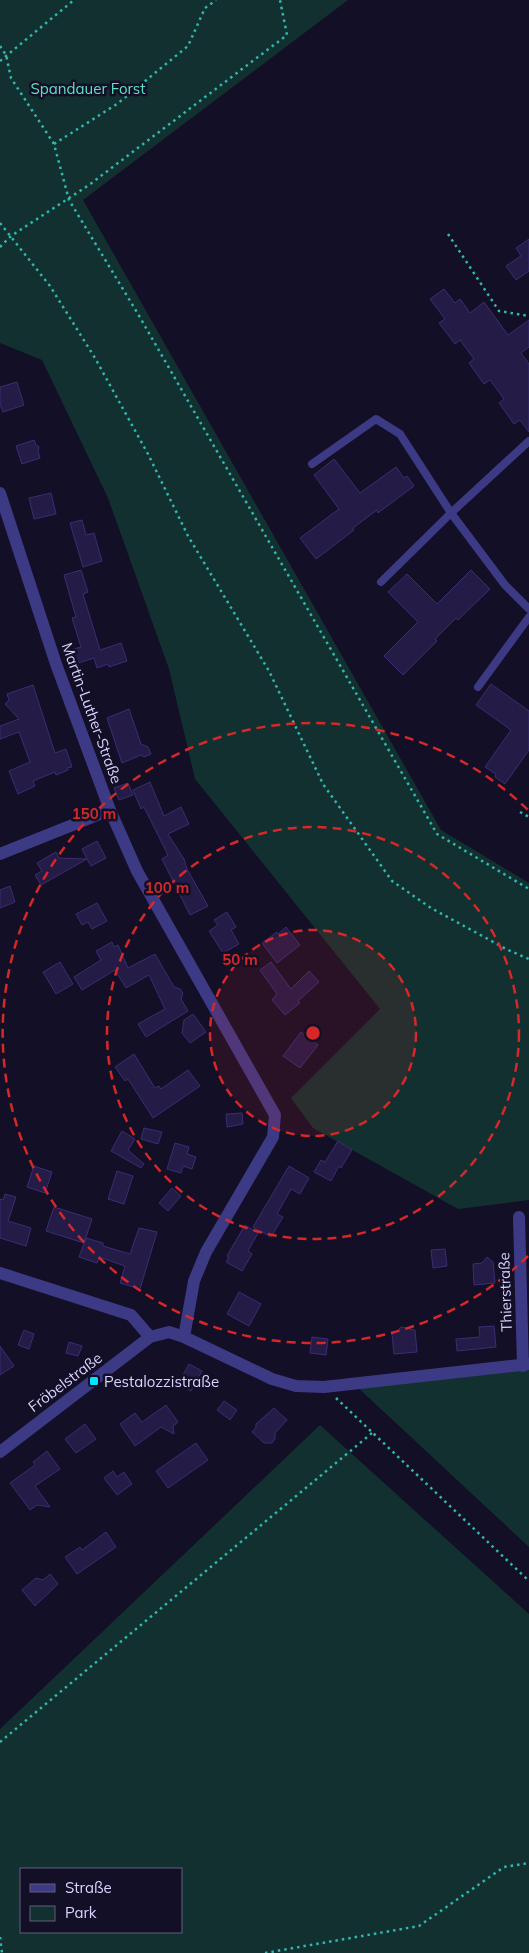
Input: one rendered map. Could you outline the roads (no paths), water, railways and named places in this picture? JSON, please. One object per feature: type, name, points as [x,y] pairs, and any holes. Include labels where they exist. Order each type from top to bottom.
[{"type":"street","name":"Martin-Luther-Straße","points":[[1,502],[56,664],[110,810],[138,871],[275,1115],[274,1137],[206,1252],[197,1274],[184,1337]]},
{"type":"street","points":[[0,854],[110,810]]},
{"type":"street","name":"Thierstraße","points":[[519,1217],[526,1365]]},
{"type":"street","points":[[0,1273],[131,1315],[150,1337],[169,1332],[184,1337],[272,1379],[296,1386],[324,1386],[526,1365]]},
{"type":"street","name":"Fröbelstraße","points":[[0,1452],[150,1337]]},
{"type":"lane","points":[[312,464],[376,419],[400,434],[451,513],[504,585],[529,609]]},
{"type":"lane","points":[[381,582],[451,513],[529,441]]},
{"type":"lane","points":[[478,687],[529,617]]},
{"type":"place","name":"Pestalozzistraße","points":[[94,1381]]},
{"type":"park label","name":"Spandauer Forst","points":[[88,88]]}]
